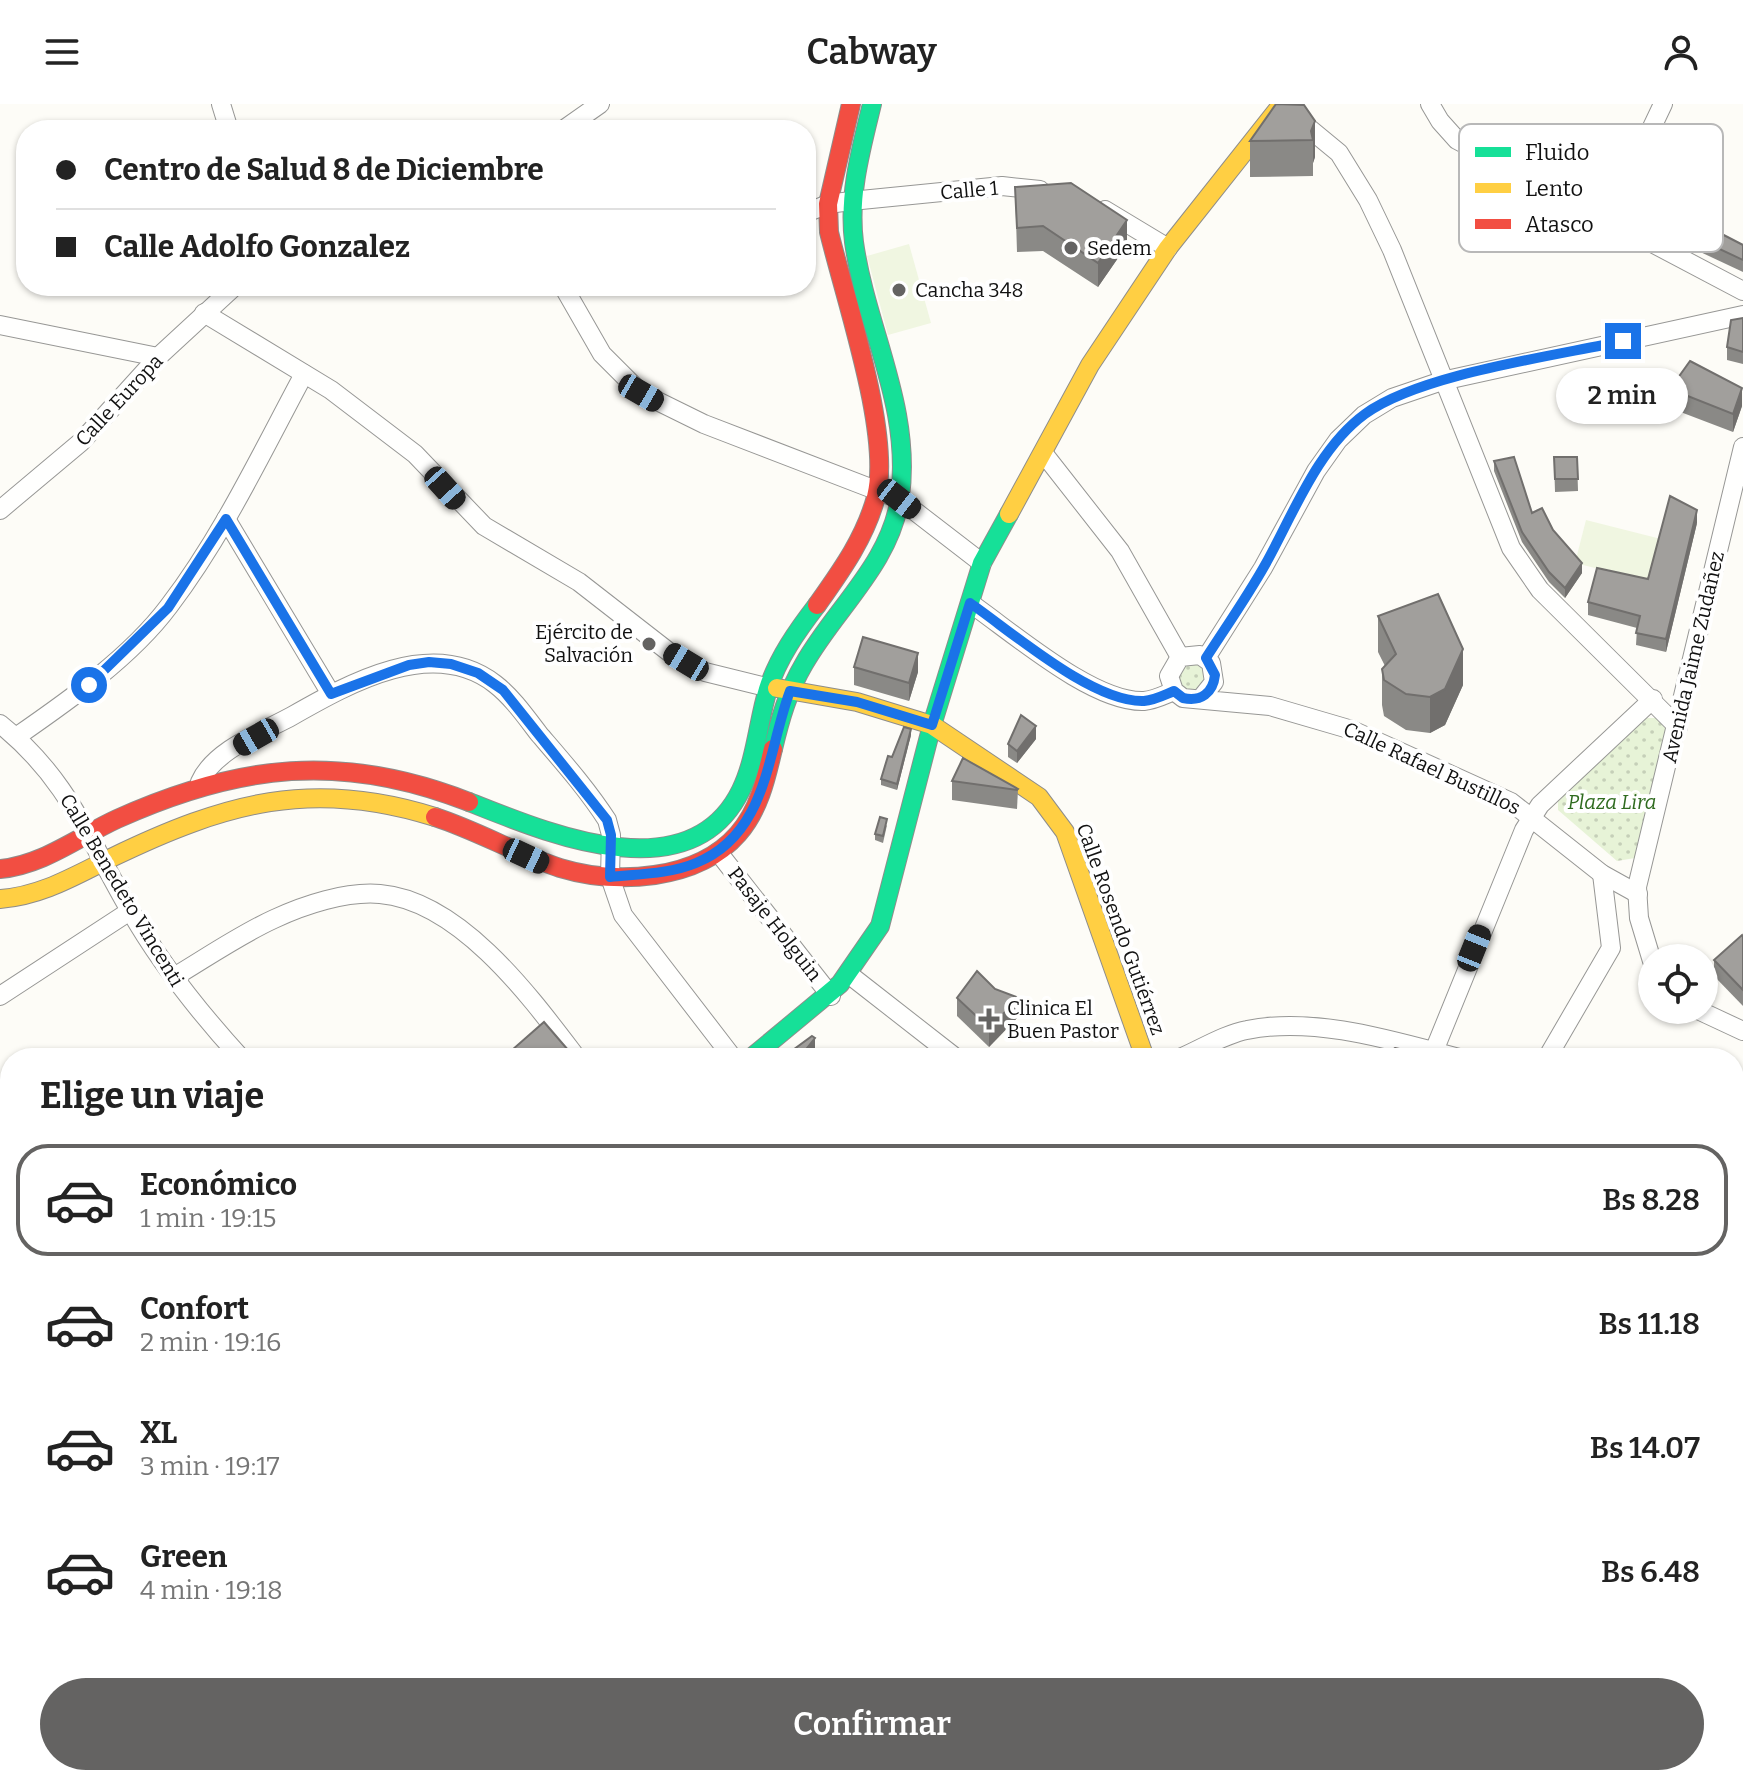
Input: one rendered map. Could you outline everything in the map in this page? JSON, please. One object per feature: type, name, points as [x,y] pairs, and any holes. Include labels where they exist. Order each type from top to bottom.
[{"type":"street","points":[[577,120],[600,104]]},
{"type":"street","points":[[0,869],[38,863],[90,832],[200,782],[279,770],[320,768],[370,772],[454,795],[575,844],[611,849],[687,840],[724,815],[735,800],[746,769],[766,687],[789,643],[857,550],[878,491],[881,452],[877,426],[835,266],[828,204],[851,104]]},
{"type":"street","points":[[0,899],[42,892],[214,812],[258,800],[319,796],[364,798],[408,808],[480,834],[548,866],[610,877],[695,864],[718,852],[739,833],[753,812],[765,784],[778,724],[790,691],[815,649],[874,568],[899,499],[903,465],[900,427],[854,243],[851,201],[872,104]]},
{"type":"street","points":[[1430,104],[1440,121],[1459,141]]},
{"type":"street","points":[[1654,124],[1663,104]]},
{"type":"street","points":[[764,1048],[831,996],[851,976],[880,926],[932,725],[982,563],[1090,365],[1168,248],[1280,105],[1339,153],[1368,200],[1392,250],[1511,548],[1540,590],[1678,727]]},
{"type":"street","name":"Calle 1","points":[[816,209],[851,201],[1002,186],[1053,191]]},
{"type":"street","points":[[1094,203],[1168,248]]},
{"type":"street","points":[[1669,252],[1743,291]]},
{"type":"street","name":"Calle Europa","points":[[0,510],[81,442],[158,357],[224,296]]},
{"type":"street","points":[[569,296],[602,354],[641,393],[704,424],[899,499],[982,563]]},
{"type":"street","name":"Calle Rosendo Gutiérrez","points":[[204,313],[331,390],[415,454],[484,526],[579,582],[669,652],[705,672],[766,687],[857,702],[932,725],[1039,797],[1056,818],[1072,851],[1141,1048]]},
{"type":"street","points":[[1206,658],[1338,440],[1364,415],[1392,398],[1442,381],[1743,315]]},
{"type":"street","points":[[0,325],[158,357]]},
{"type":"street","points":[[16,737],[89,685],[168,608],[226,519],[304,374]]},
{"type":"street","name":"Avenida Jaime Zudañez","points":[[1646,944],[1641,927],[1638,894],[1642,866],[1678,727],[1743,447]]},
{"type":"street","points":[[1044,454],[1120,551],[1180,657]]},
{"type":"street","points":[[226,519],[331,694]]},
{"type":"street","points":[[970,603],[1086,682],[1108,693],[1143,701],[1174,691]]},
{"type":"street","points":[[1193,653],[1206,658],[1215,675],[1212,688],[1202,697],[1183,698],[1174,691],[1170,669],[1180,657],[1193,653]]},
{"type":"street","points":[[200,782],[205,772],[231,751],[331,694],[409,665],[429,662],[451,664],[478,673],[503,690],[591,796],[607,820],[611,849],[610,877],[614,897],[623,915],[725,1048]]},
{"type":"street","name":"Calle Rafael Bustillos","points":[[1202,697],[1270,706],[1352,730],[1511,802],[1602,874],[1638,894]]},
{"type":"street","points":[[1435,1048],[1512,855],[1532,816],[1653,699]]},
{"type":"street","name":"Calle Benedeto Vincenti","points":[[0,724],[43,765],[90,832],[130,911],[174,977],[233,1048]]},
{"type":"street","name":"Pasaje Holguin","points":[[718,852],[831,996]]},
{"type":"street","points":[[1553,1048],[1611,948],[1602,874]]},
{"type":"street","points":[[174,977],[274,919],[330,900],[383,894],[432,912],[471,939],[522,985],[569,1048]]},
{"type":"street","points":[[0,996],[130,911]]},
{"type":"street","name":"Pasaje Holguin","points":[[851,976],[943,1048]]},
{"type":"street","points":[[1718,1020],[1738,1030]]},
{"type":"street","points":[[1204,1048],[1246,1030],[1298,1027],[1339,1031],[1420,1048]]},
{"type":"green space","name":"Cancha 348","points":[[909,244],[931,323],[888,335],[867,256]]},
{"type":"green space","points":[[1586,520],[1661,539],[1651,582],[1575,563]]},
{"type":"green space","points":[[1197,660],[1208,673],[1198,692],[1183,691],[1175,672],[1177,667]]},
{"type":"green space","name":"Plaza Lira","points":[[1647,718],[1656,718],[1672,735],[1635,858],[1617,861],[1558,810],[1558,794]]},
{"type":"building","points":[[1276,104],[1304,105],[1315,121],[1311,131],[1313,140],[1250,141]]},
{"type":"building","points":[[1071,183],[1127,220],[1098,263],[1043,226],[1017,228],[1015,187]]},
{"type":"building","points":[[1723,235],[1743,245],[1743,260],[1723,251]]},
{"type":"building","points":[[1743,318],[1743,352],[1727,347],[1731,320]]},
{"type":"building","points":[[1690,361],[1742,388],[1733,414],[1670,389]]},
{"type":"building","points":[[1514,457],[1532,513],[1542,508],[1553,530],[1582,563],[1565,588],[1549,572],[1522,532],[1494,461]]},
{"type":"building","points":[[1554,457],[1577,457],[1578,479],[1555,479]]},
{"type":"building","points":[[1670,496],[1697,510],[1666,639],[1636,633],[1640,616],[1588,602],[1597,568],[1648,579]]},
{"type":"building","points":[[1438,594],[1463,649],[1445,689],[1430,697],[1406,694],[1384,680],[1382,669],[1396,654],[1378,616]]},
{"type":"building","points":[[863,637],[918,653],[909,683],[854,667]]},
{"type":"building","points":[[1021,715],[1036,726],[1017,751],[1008,744]]},
{"type":"building","points":[[904,727],[911,729],[897,784],[881,779],[888,756],[892,757]]},
{"type":"building","points":[[963,758],[1018,789],[952,781]]},
{"type":"building","points":[[880,817],[887,819],[883,836],[875,834]]},
{"type":"building","points":[[1742,935],[1743,990],[1718,964],[1718,956]]},
{"type":"building","points":[[977,971],[995,989],[1019,998],[989,1028],[957,998]]},
{"type":"building","points":[[544,1022],[566,1048],[514,1048]]},
{"type":"building","points":[[812,1036],[815,1038],[807,1048],[796,1048]]},
{"type":"traffic: fast","points":[[773,749],[785,705],[798,674],[874,564],[895,521],[900,497],[900,431],[854,242],[853,207],[857,172],[872,104]]},
{"type":"traffic: fast","points":[[763,1048],[840,984],[880,926],[932,725],[982,563],[1009,514]]},
{"type":"traffic: fast","points":[[469,802],[536,828],[614,847],[653,848],[688,840],[718,822],[741,790],[772,678],[789,645],[817,605]]},
{"type":"traffic: slow","points":[[1009,514],[1090,365],[1168,248],[1282,104]]},
{"type":"traffic: slow","points":[[777,688],[857,702],[932,725],[1039,797],[1065,832],[1141,1048]]},
{"type":"traffic: slow","points":[[0,899],[44,889],[193,822],[270,802],[309,798],[349,799],[390,805],[435,817]]},
{"type":"traffic: jam","points":[[817,605],[866,526],[876,497],[879,471],[872,404],[829,232],[828,204],[851,104]]},
{"type":"traffic: jam","points":[[435,817],[560,868],[606,876],[655,875],[701,862],[721,850],[738,834],[756,804],[773,749]]},
{"type":"traffic: jam","points":[[0,869],[46,856],[117,819],[162,800],[249,776],[291,771],[334,771],[378,776],[422,786],[469,802]]},
{"type":"place","name":"Sedem","points":[[1071,248]]},
{"type":"place","name":"Cancha 348","points":[[899,290]]},
{"type":"place","name":"Ejército de Salvación","points":[[649,644]]},
{"type":"place","name":"Clinica El Buen Pastor","points":[[989,1019]]},
{"type":"route","points":[[89,685],[168,608],[226,519],[331,694],[409,665],[429,662],[451,664],[478,673],[503,690],[591,796],[607,820],[611,835],[610,877],[695,864],[718,852],[739,833],[753,812],[765,784],[778,724],[790,691],[857,702],[932,725],[970,603],[1086,682],[1108,693],[1143,701],[1174,691],[1183,698],[1202,697],[1212,688],[1215,675],[1206,658],[1263,568],[1316,471],[1338,440],[1364,415],[1392,398],[1442,381],[1623,341]]}]
